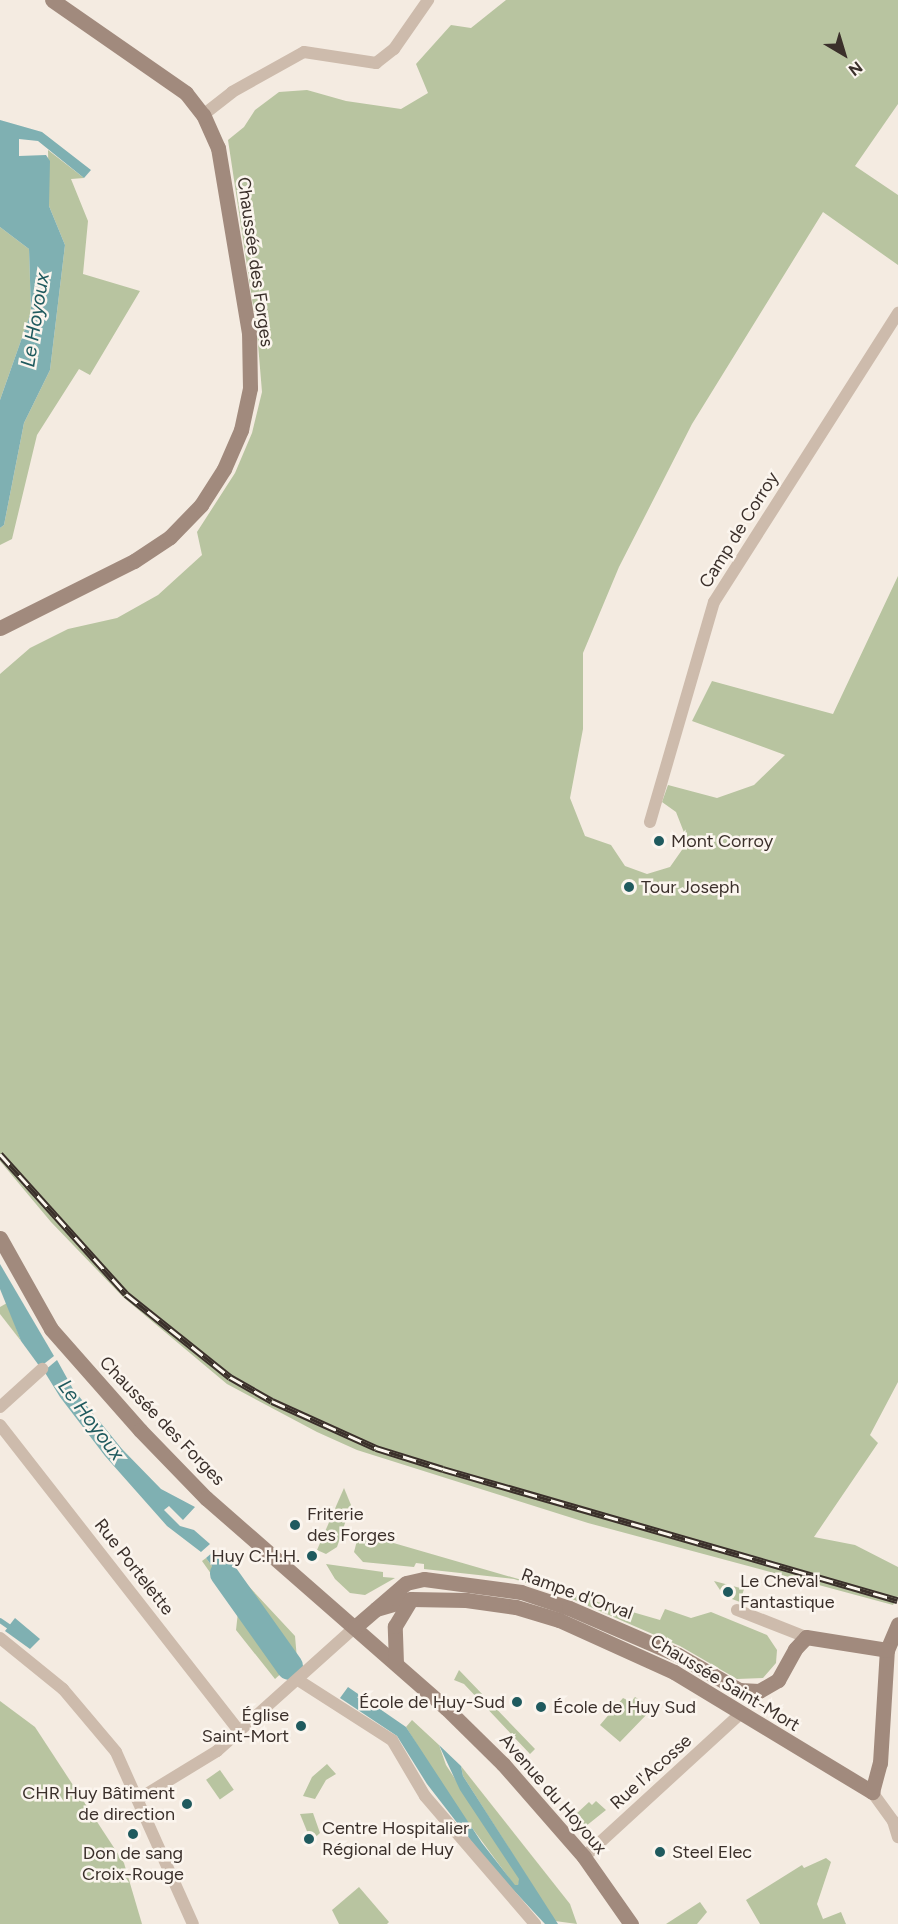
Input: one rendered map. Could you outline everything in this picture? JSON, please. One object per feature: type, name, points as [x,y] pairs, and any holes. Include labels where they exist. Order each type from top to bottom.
[{"type":"main road","name":"Chaussée des Forges","points":[[0,628],[134,561],[170,537],[201,506],[224,469],[241,430],[250,387],[249,333],[218,148],[203,114],[186,93],[52,0]]},
{"type":"main road","name":"Chaussée des Forges","points":[[0,1238],[51,1329],[133,1422],[185,1478],[355,1627]]},
{"type":"main road","name":"Rampe d'Orval","points":[[355,1627],[406,1583],[424,1579],[521,1592],[604,1622],[678,1655],[732,1687],[749,1691],[759,1691],[778,1680],[795,1649],[806,1637]]},
{"type":"main road","name":"Chaussée Saint-Mort","points":[[376,1609],[411,1599],[491,1602],[559,1620],[653,1660],[872,1792]]},
{"type":"main road","points":[[396,1663],[395,1626],[411,1599]]},
{"type":"main road","points":[[872,1792],[880,1763],[887,1650],[898,1624]]},
{"type":"main road","name":"Avenue du Hoyoux","points":[[355,1627],[503,1764],[584,1857],[631,1924]]},
{"type":"main road","points":[[806,1637],[887,1650]]},
{"type":"street","points":[[203,114],[232,92],[303,52],[376,63],[394,49],[428,0]]},
{"type":"street","name":"Camp de Corroy","points":[[650,822],[714,602],[898,313]]},
{"type":"street","points":[[0,1407],[42,1370]]},
{"type":"street","name":"Rue Portelette","points":[[0,1425],[239,1731]]},
{"type":"street","points":[[737,1610],[806,1637]]},
{"type":"street","points":[[140,1798],[217,1751],[355,1627]]},
{"type":"street","points":[[0,1638],[63,1689],[96,1724],[116,1752],[140,1798],[150,1827],[193,1924]]},
{"type":"street","points":[[298,1680],[392,1740],[425,1796],[535,1924]]},
{"type":"street","name":"Rue l'Acosse","points":[[584,1857],[741,1713]]},
{"type":"street","points":[[872,1792],[893,1821],[898,1837]]},
{"type":"green space","points":[[506,0],[898,0],[898,104],[855,166],[898,195],[898,265],[823,212],[692,424],[619,567],[583,653],[583,729],[570,798],[585,836],[611,845],[625,866],[647,874],[670,867],[684,847],[685,835],[676,812],[662,802],[668,785],[717,798],[754,785],[785,755],[692,721],[712,681],[833,714],[898,576],[898,1382],[870,1435],[878,1443],[814,1537],[855,1545],[898,1567],[898,1596],[893,1605],[588,1523],[357,1450],[317,1432],[227,1384],[123,1297],[51,1222],[0,1161],[0,674],[30,648],[68,629],[117,618],[158,595],[202,555],[197,532],[235,473],[252,433],[262,392],[257,332],[228,140],[244,127],[255,110],[279,92],[307,90],[346,101],[401,109],[428,93],[416,64],[451,25],[471,28]]},
{"type":"green space","points":[[48,150],[84,178],[71,179],[88,221],[83,274],[140,291],[90,375],[79,369],[37,435],[12,539],[0,545],[0,528],[4,525],[24,423],[50,370],[65,245],[49,206]]},
{"type":"green space","points":[[0,227],[29,249],[31,312],[0,400]]},
{"type":"green space","points":[[7,1303],[21,1341],[0,1314],[0,1307]]},
{"type":"green space","points":[[344,1488],[351,1505],[337,1547],[326,1554],[317,1550]]},
{"type":"green space","points":[[359,1533],[660,1620],[665,1609],[691,1618],[711,1612],[767,1635],[777,1650],[776,1663],[763,1678],[737,1679],[680,1646],[563,1595],[514,1579],[424,1569],[424,1564],[416,1563],[414,1567],[363,1562],[354,1552]]},
{"type":"green space","points":[[215,1550],[295,1636],[297,1659],[275,1679],[236,1630],[238,1612],[202,1561],[206,1558],[235,1597],[245,1602]]},
{"type":"green space","points":[[326,1564],[383,1572],[383,1577],[395,1578],[365,1595],[350,1593],[335,1579]]},
{"type":"green space","points":[[714,1581],[744,1589],[740,1602],[724,1596]]},
{"type":"green space","points":[[459,1670],[535,1749],[530,1754],[464,1684],[454,1680]]},
{"type":"green space","points":[[635,1697],[647,1704],[644,1709],[649,1712],[620,1742],[600,1725],[623,1698],[631,1702]]},
{"type":"green space","points":[[0,1701],[35,1727],[124,1863],[142,1924],[0,1924]]},
{"type":"green space","points":[[412,1720],[439,1745],[446,1765],[520,1879],[518,1885],[515,1886],[450,1798],[406,1727]]},
{"type":"green space","points":[[327,1764],[336,1774],[326,1780],[315,1799],[303,1796],[312,1777]]},
{"type":"green space","points":[[461,1766],[570,1904],[577,1924],[555,1921],[463,1776]]},
{"type":"green space","points":[[220,1770],[234,1790],[220,1799],[206,1780]]},
{"type":"green space","points":[[596,1801],[606,1810],[586,1826],[575,1815],[589,1802],[592,1805]]},
{"type":"green space","points":[[313,1813],[320,1833],[311,1841],[300,1814]]},
{"type":"green space","points":[[826,1858],[831,1862],[817,1904],[823,1919],[841,1912],[846,1924],[760,1924],[746,1900],[802,1865],[804,1868]]},
{"type":"green space","points":[[359,1887],[389,1922],[387,1924],[339,1924],[332,1910]]},
{"type":"green space","points":[[700,1902],[707,1912],[697,1924],[666,1924]]},
{"type":"water","points":[[0,120],[42,132],[91,170],[84,178],[38,141],[19,139],[19,156],[46,155],[50,161],[49,206],[65,245],[50,370],[24,423],[4,525],[0,528],[0,400],[31,312],[29,249],[0,227]]},
{"type":"water","points":[[0,1264],[54,1356],[40,1367],[21,1341],[0,1289]]},
{"type":"water","points":[[57,1360],[73,1389],[122,1449],[161,1489],[195,1507],[183,1520],[169,1506],[164,1510],[180,1526],[194,1530],[210,1544],[201,1552],[167,1526],[105,1456],[60,1397],[44,1371]]},
{"type":"water","points":[[214,1551],[245,1598],[245,1602],[235,1597],[206,1558]]},
{"type":"water","points":[[15,1618],[40,1639],[30,1649],[5,1631]]},
{"type":"water","points":[[348,1687],[406,1727],[482,1843],[515,1885],[518,1885],[519,1879],[460,1790],[439,1745],[461,1766],[463,1776],[558,1924],[545,1924],[489,1864],[427,1784],[397,1736],[340,1698]]},
{"type":"waterway","name":"Le Hoyoux","points":[[223,1573],[289,1666]]},
{"type":"waterway","points":[[0,1620],[13,1629]]},
{"type":"railway","points":[[0,1154],[126,1294],[230,1377],[272,1401],[376,1448],[898,1600]]},
{"type":"place","name":"Mont Corroy","points":[[659,841]]},
{"type":"place","name":"Tour Joseph","points":[[629,887]]},
{"type":"place","name":"Friterie des Forges","points":[[295,1525]]},
{"type":"place","name":"Huy C.H.H.","points":[[312,1556]]},
{"type":"place","name":"Le Cheval Fantastique","points":[[728,1592]]},
{"type":"place","name":"École de Huy-Sud","points":[[517,1702]]},
{"type":"place","name":"École de Huy Sud","points":[[541,1707]]},
{"type":"place","name":"Église Saint-Mort","points":[[301,1726]]},
{"type":"place","name":"CHR Huy Bâtiment de direction","points":[[187,1804]]},
{"type":"place","name":"Don de sang Croix-Rouge","points":[[133,1834]]},
{"type":"place","name":"Centre Hospitalier Régional de Huy","points":[[309,1839]]},
{"type":"place","name":"Steel Elec","points":[[660,1852]]}]
